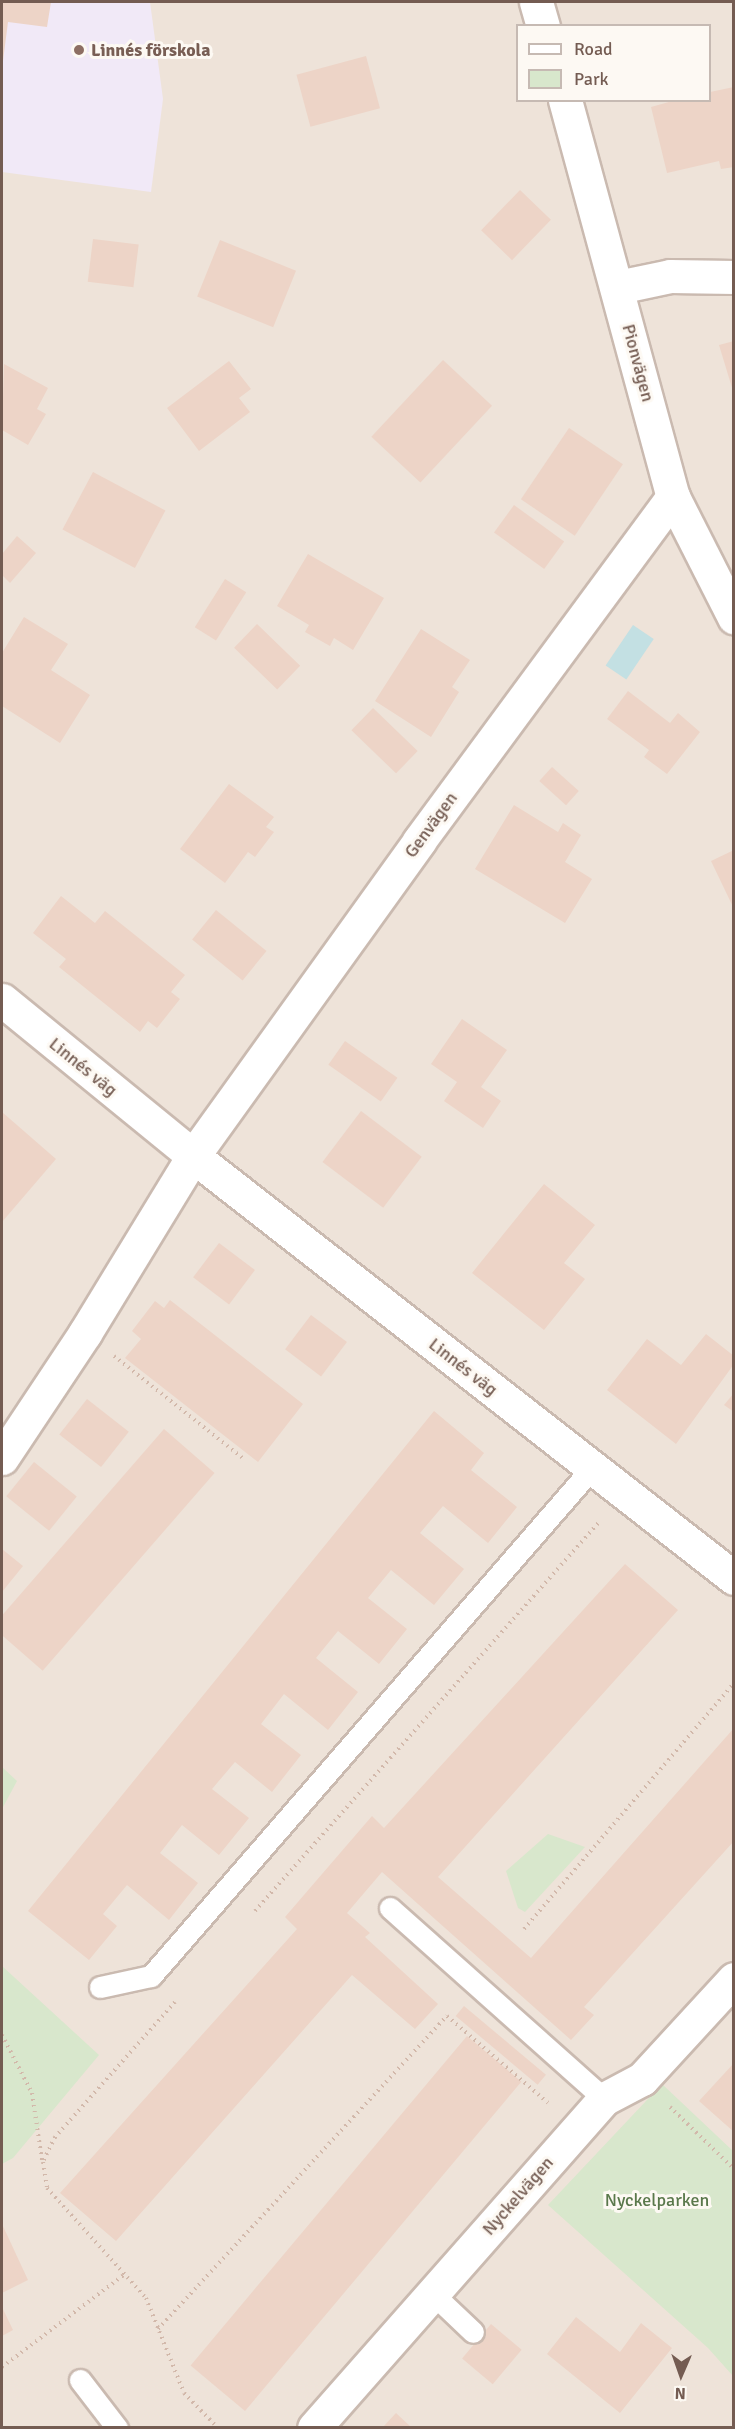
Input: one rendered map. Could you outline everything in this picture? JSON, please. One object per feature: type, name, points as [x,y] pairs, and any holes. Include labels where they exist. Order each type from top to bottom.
[{"type":"street","points":[[536,2],[542,24]]},
{"type":"street","name":"Pionvägen","points":[[566,102],[618,287],[673,497],[734,617]]},
{"type":"street","points":[[618,287],[670,276],[734,277]]},
{"type":"street","name":"Genvägen","points":[[193,1156],[419,841],[673,497]]},
{"type":"street","name":"Linnés väg","points":[[2,1000],[193,1156],[734,1578]]},
{"type":"street","points":[[2,1458],[86,1333],[193,1156]]},
{"type":"street","name":"Nyckelvägen","points":[[314,2427],[604,2099],[642,2079],[734,1979]]},
{"type":"lane","points":[[100,1987],[151,1976],[592,1468]]},
{"type":"lane","points":[[390,1908],[604,2099]]},
{"type":"lane","points":[[433,2294],[473,2332]]},
{"type":"lane","points":[[80,2380],[117,2427]]},
{"type":"path","points":[[86,1333],[245,1460]]},
{"type":"path","points":[[252,1914],[624,1493]]},
{"type":"path","points":[[524,1929],[734,1683]]},
{"type":"path","points":[[43,2162],[54,2137],[181,1994]]},
{"type":"path","points":[[158,2329],[447,2016],[578,2129]]},
{"type":"path","points":[[2,2035],[32,2093],[47,2188],[146,2298],[184,2393],[218,2427]]},
{"type":"path","points":[[642,2079],[734,2169]]},
{"type":"path","points":[[2,2367],[124,2274]]},
{"type":"shaded area","points":[[2,2],[733,2],[733,1985],[323,2427],[2,2428]]},
{"type":"shaded area","name":"Linnés förskola","points":[[2,2],[150,2],[163,99],[151,192],[2,172]]},
{"type":"shaded area","points":[[733,1986],[733,2427],[328,2427]]},
{"type":"green space","points":[[2,1767],[17,1781],[2,1809]]},
{"type":"green space","points":[[548,1834],[585,1847],[525,1912],[518,1908],[506,1871]]},
{"type":"green space","points":[[2,1966],[99,2055],[13,2158],[2,2164]]},
{"type":"green space","name":"Nyckelparken","points":[[662,2084],[733,2151],[733,2376],[708,2348],[548,2205]]},
{"type":"water","points":[[633,625],[654,639],[626,680],[606,666]]},
{"type":"building","points":[[2,2],[51,2],[47,27],[8,22],[3,61]]},
{"type":"building","points":[[366,56],[380,108],[310,127],[296,75]]},
{"type":"building","points":[[734,87],[734,167],[721,169],[719,161],[667,173],[651,107],[669,102],[711,102],[711,92]]},
{"type":"building","points":[[520,190],[551,220],[512,260],[481,230]]},
{"type":"building","points":[[93,239],[139,245],[133,287],[88,282]]},
{"type":"building","points":[[220,240],[296,271],[273,327],[197,297]]},
{"type":"building","points":[[734,341],[734,391],[733,391],[719,345]]},
{"type":"building","points":[[443,360],[492,406],[420,482],[371,437]]},
{"type":"building","points":[[229,361],[251,389],[239,398],[250,412],[199,451],[167,408]]},
{"type":"building","points":[[4,364],[48,388],[37,409],[46,414],[28,445],[2,430]]},
{"type":"building","points":[[569,428],[623,464],[575,536],[521,499]]},
{"type":"building","points":[[93,472],[165,510],[135,568],[62,529]]},
{"type":"building","points":[[514,505],[564,541],[544,569],[494,533]]},
{"type":"building","points":[[17,536],[36,553],[10,583],[2,575],[2,554]]},
{"type":"building","points":[[308,554],[384,598],[353,650],[334,638],[330,646],[305,632],[309,625],[277,606]]},
{"type":"building","points":[[225,579],[246,592],[216,641],[195,627]]},
{"type":"building","points":[[24,617],[68,644],[51,670],[90,695],[60,743],[2,706],[2,653]]},
{"type":"building","points":[[257,624],[300,666],[277,689],[234,648]]},
{"type":"building","points":[[421,629],[470,660],[452,687],[459,692],[431,737],[375,701]]},
{"type":"building","points":[[628,691],[670,723],[678,713],[700,732],[667,774],[644,757],[649,750],[607,719]]},
{"type":"building","points":[[373,708],[418,751],[396,773],[351,730]]},
{"type":"building","points":[[552,767],[579,791],[566,805],[539,781]]},
{"type":"building","points":[[229,784],[274,817],[266,827],[274,832],[255,857],[248,852],[225,883],[180,849]]},
{"type":"building","points":[[514,805],[558,832],[563,823],[581,835],[565,862],[592,879],[565,923],[475,869]]},
{"type":"building","points":[[734,850],[734,909],[711,861]]},
{"type":"building","points":[[61,896],[95,923],[105,911],[185,975],[171,992],[180,999],[157,1028],[148,1021],[140,1032],[59,967],[66,959],[33,933]]},
{"type":"building","points":[[216,910],[267,951],[243,980],[192,940]]},
{"type":"building","points":[[462,1019],[507,1050],[481,1087],[501,1101],[483,1128],[444,1101],[457,1082],[431,1064]]},
{"type":"building","points":[[345,1041],[397,1078],[381,1101],[328,1065]]},
{"type":"building","points":[[361,1111],[422,1157],[383,1208],[322,1162]]},
{"type":"building","points":[[2,1112],[56,1159],[2,1222]]},
{"type":"building","points":[[544,1184],[595,1225],[564,1263],[585,1279],[544,1330],[472,1273]]},
{"type":"building","points":[[219,1243],[255,1270],[229,1304],[193,1277]]},
{"type":"building","points":[[170,1300],[303,1404],[258,1462],[125,1358],[141,1339],[132,1331],[155,1301],[164,1308]]},
{"type":"building","points":[[311,1315],[347,1342],[321,1376],[285,1349]]},
{"type":"building","points":[[706,1334],[734,1356],[734,1364],[676,1444],[607,1390],[647,1339],[681,1365]]},
{"type":"building","points":[[734,1393],[734,1412],[724,1405]]},
{"type":"building","points":[[87,1399],[129,1432],[101,1467],[59,1434]]},
{"type":"building","points":[[434,1411],[484,1453],[471,1470],[517,1507],[488,1543],[443,1506],[420,1533],[464,1569],[434,1605],[391,1570],[368,1598],[407,1629],[379,1664],[338,1631],[316,1658],[358,1692],[328,1730],[284,1694],[261,1724],[301,1755],[272,1792],[235,1762],[212,1789],[249,1818],[219,1855],[182,1825],[160,1853],[198,1883],[169,1920],[127,1885],[103,1914],[117,1926],[89,1960],[28,1911]]},
{"type":"building","points":[[164,1429],[215,1473],[43,1671],[2,1635],[2,1615]]},
{"type":"building","points":[[34,1462],[77,1497],[49,1531],[6,1496]]},
{"type":"building","points":[[2,1549],[23,1566],[2,1592]]},
{"type":"building","points":[[625,1564],[678,1610],[438,1877],[531,1958],[734,1728],[734,1841],[584,2007],[594,2015],[571,2040],[382,1872],[347,1913],[370,1933],[365,1937],[438,2004],[415,2029],[352,1975],[116,2241],[60,2193],[297,1929],[285,1917],[372,1816],[384,1828]]},
{"type":"building","points":[[464,2006],[546,2075],[538,2085],[456,2016]]},
{"type":"building","points":[[467,2036],[521,2082],[245,2411],[191,2365]]},
{"type":"building","points":[[734,2063],[734,2132],[699,2101]]},
{"type":"building","points":[[2,2224],[28,2280],[2,2293]]},
{"type":"building","points":[[2,2307],[13,2330],[2,2336]]},
{"type":"building","points":[[576,2317],[620,2352],[641,2323],[672,2348],[620,2413],[547,2354]]},
{"type":"building","points":[[491,2324],[522,2350],[493,2384],[462,2358]]},
{"type":"building","points":[[396,2413],[411,2427],[383,2427]]},
{"type":"place","name":"Linnés förskola","points":[[79,50]]}]
